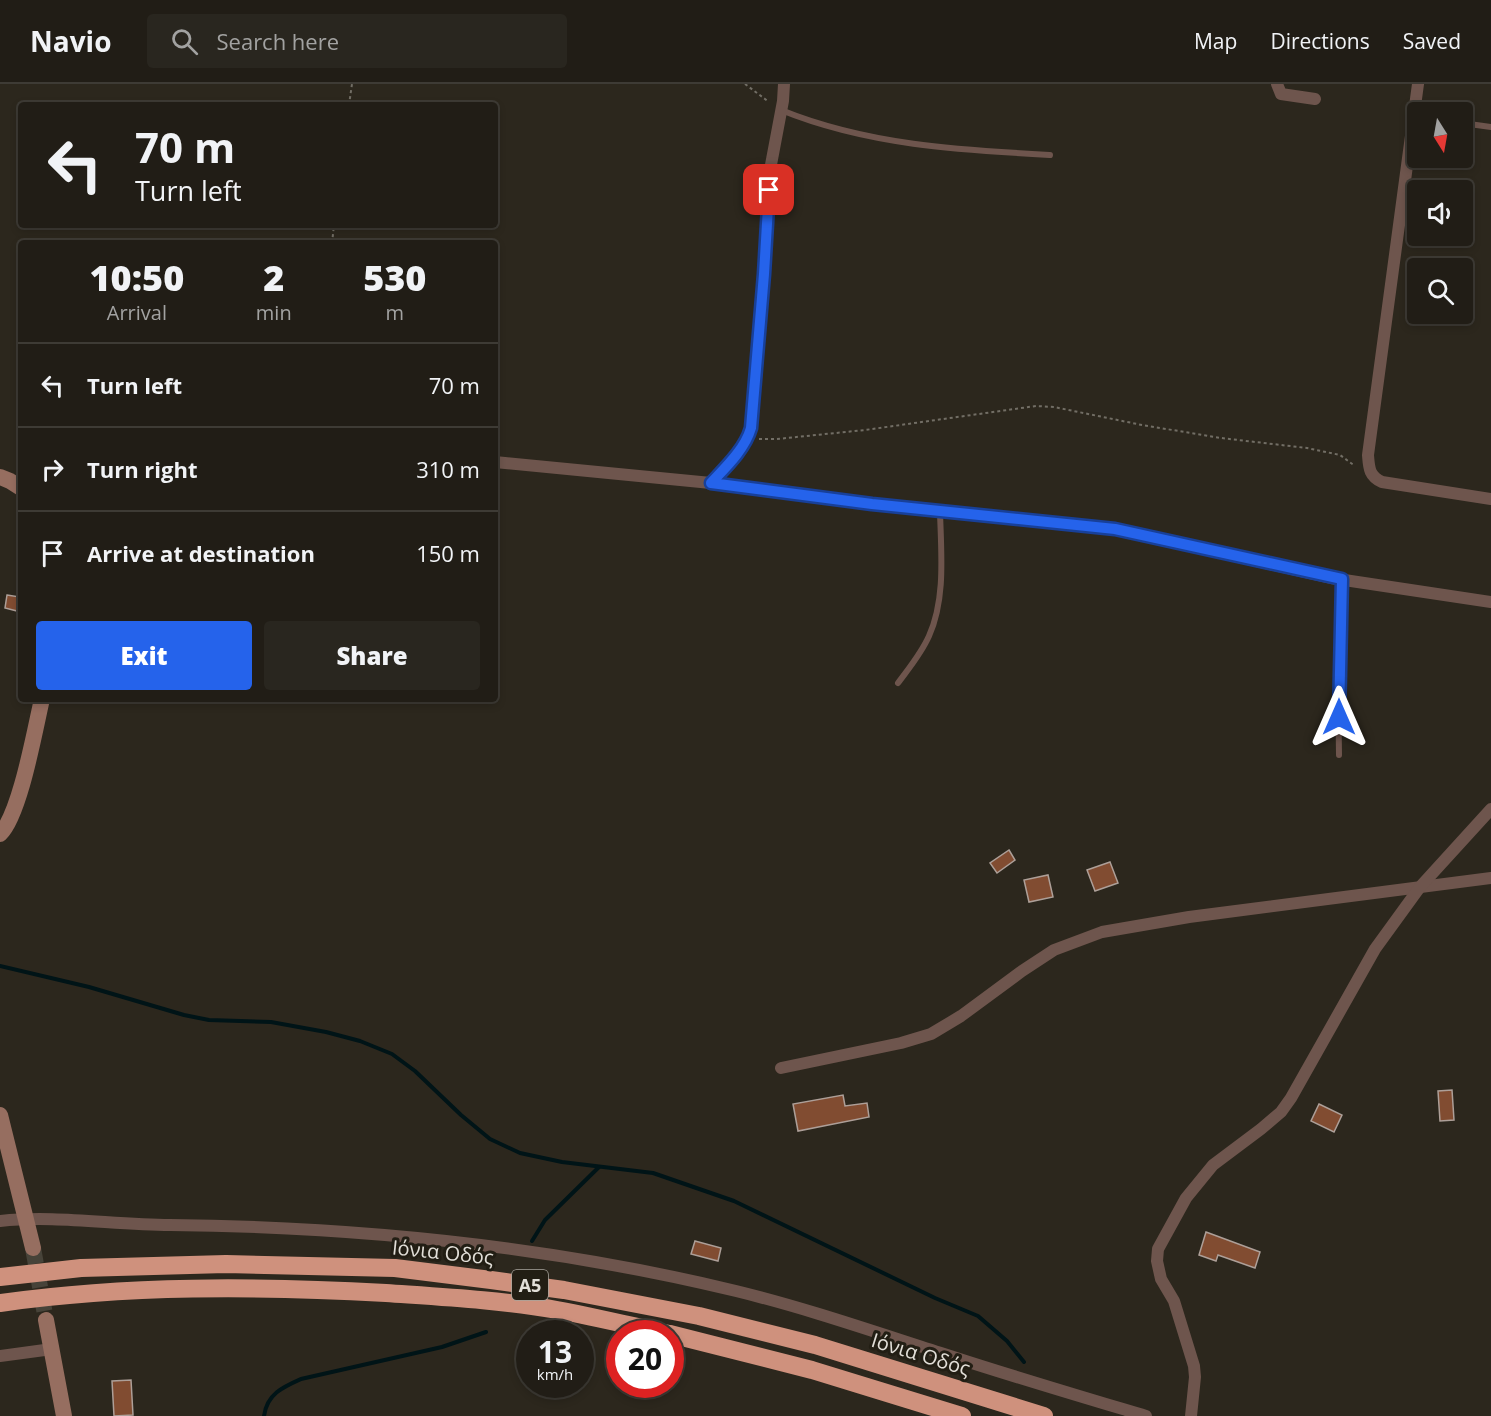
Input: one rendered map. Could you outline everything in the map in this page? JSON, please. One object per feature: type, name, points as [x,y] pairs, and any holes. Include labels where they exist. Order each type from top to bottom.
[{"type":"highway","name":"Ιόνια Οδός","points":[[0,1277],[81,1268],[226,1264],[395,1268],[491,1280],[564,1290],[699,1316],[815,1345],[1044,1416]]},
{"type":"highway","name":"Α5","points":[[0,1303],[77,1294],[144,1290],[323,1290],[423,1296],[546,1309],[606,1321]]},
{"type":"highway","name":"Α5","points":[[684,1338],[812,1370],[962,1416]]},
{"type":"street","points":[[711,483],[747,438],[752,421],[770,170],[784,84]]},
{"type":"street","points":[[1277,84],[1281,94],[1315,99]]},
{"type":"street","points":[[1416,102],[1418,84]]},
{"type":"street","points":[[1408,168],[1368,455],[1371,473],[1375,479],[1382,482],[1491,499]]},
{"type":"street","points":[[498,462],[711,483],[872,504],[1115,529],[1342,579],[1491,602]]},
{"type":"street","points":[[0,834],[7,825],[17,796],[41,702]]},
{"type":"street","points":[[1191,1416],[1194,1366],[1174,1301],[1161,1279],[1157,1261],[1158,1249],[1186,1198],[1213,1165],[1281,1112],[1375,949],[1420,887],[1491,809]]},
{"type":"street","points":[[781,1068],[902,1043],[943,1029],[1022,970],[1054,950],[1102,932],[1190,917],[1491,878]]},
{"type":"street","points":[[0,1115],[33,1248]]},
{"type":"street","points":[[0,1221],[24,1218],[134,1225],[321,1229],[506,1247],[578,1259],[736,1291],[817,1313],[1146,1416]]},
{"type":"street","points":[[46,1320],[64,1416]]},
{"type":"street","points":[[0,1356],[52,1349]]},
{"type":"lane","points":[[781,110],[804,119],[896,142],[954,150],[1050,155]]},
{"type":"lane","points":[[1473,124],[1491,126]]},
{"type":"lane","points":[[898,683],[916,660],[929,635],[938,603],[942,564],[940,511]]},
{"type":"lane","points":[[1339,755],[1338,679],[1342,579]]},
{"type":"path","points":[[349,102],[352,84]]},
{"type":"path","points":[[745,84],[781,110]]},
{"type":"path","points":[[747,438],[777,439],[865,430],[1036,406],[1054,407],[1210,436],[1340,454],[1360,470],[1371,473]]},
{"type":"building","points":[[7,595],[18,597],[17,611],[5,608]]},
{"type":"building","points":[[1009,850],[1015,860],[997,873],[990,863]]},
{"type":"building","points":[[1110,862],[1118,883],[1095,891],[1087,870]]},
{"type":"building","points":[[1048,875],[1053,897],[1029,902],[1024,880]]},
{"type":"building","points":[[1452,1090],[1454,1120],[1440,1121],[1438,1091]]},
{"type":"building","points":[[843,1095],[845,1106],[867,1103],[869,1117],[798,1131],[793,1104]]},
{"type":"building","points":[[1319,1104],[1342,1115],[1334,1132],[1311,1121]]},
{"type":"building","points":[[1206,1232],[1260,1252],[1255,1268],[1218,1255],[1216,1261],[1199,1255]]},
{"type":"building","points":[[695,1241],[721,1248],[718,1261],[691,1254]]},
{"type":"building","points":[[131,1380],[133,1415],[114,1416],[112,1381]]},
{"type":"waterway","points":[[0,966],[89,987],[184,1015],[209,1020],[271,1022],[360,1041],[392,1054],[415,1071],[490,1139],[520,1153],[562,1162],[653,1173],[734,1201],[935,1298],[978,1316],[1007,1341],[1024,1362]]},
{"type":"waterway","points":[[532,1241],[545,1220],[599,1167]]},
{"type":"waterway","points":[[264,1416],[272,1397],[282,1388],[301,1379],[442,1347],[486,1332]]},
{"type":"tunnel","points":[[33,1248],[46,1320]]},
{"type":"route","points":[[769,190],[751,428],[736,454],[711,483],[872,504],[1115,529],[1342,579],[1338,679],[1339,717]]}]
